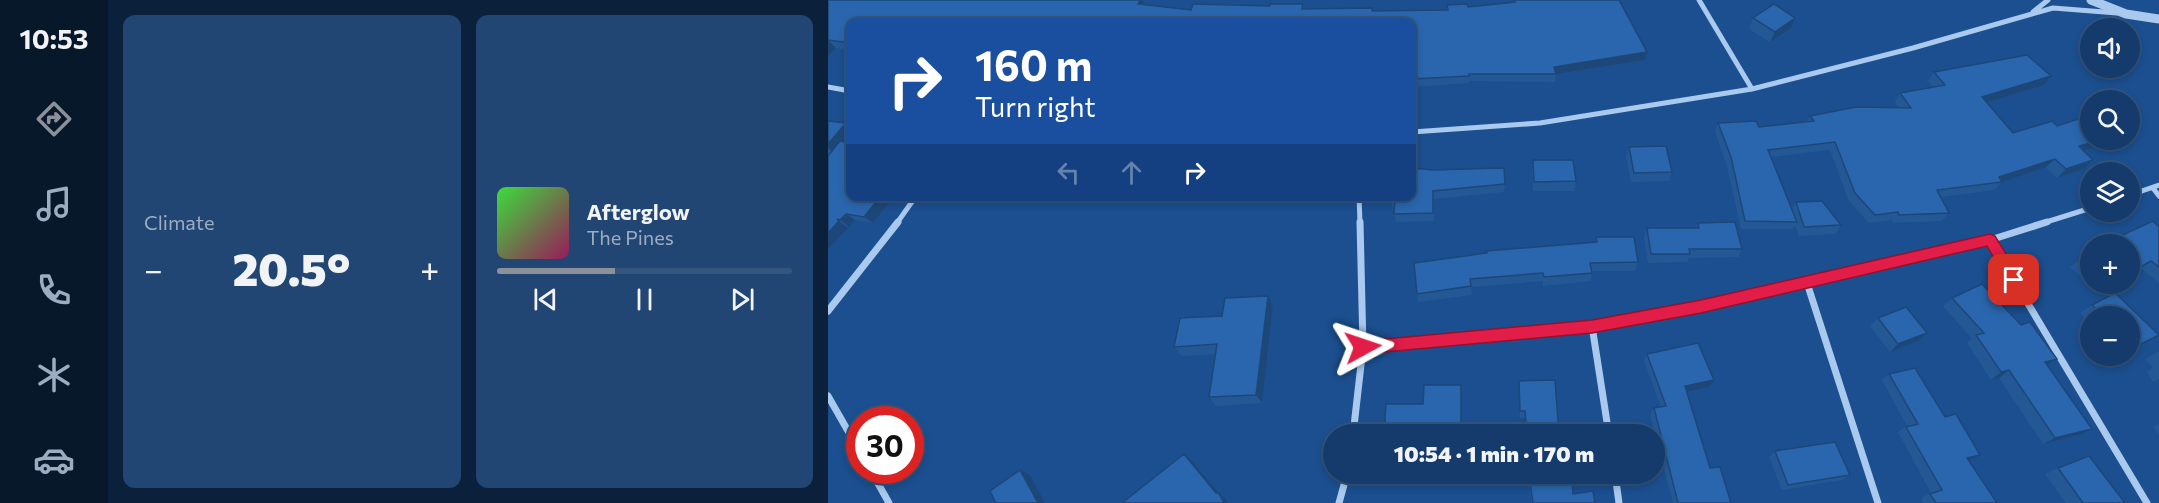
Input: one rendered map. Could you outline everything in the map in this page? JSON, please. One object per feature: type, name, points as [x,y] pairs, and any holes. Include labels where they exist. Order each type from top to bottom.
[{"type":"street","points":[[1699,0],[1752,89]]},
{"type":"street","points":[[2033,12],[2048,0]]},
{"type":"street","points":[[2091,0],[2159,24]]},
{"type":"street","points":[[1416,132],[1540,123],[1752,89],[1913,48],[2053,8],[2126,14]]},
{"type":"street","points":[[2140,18],[2159,19]]},
{"type":"street","points":[[828,87],[846,90]]},
{"type":"street","points":[[2140,192],[2156,187],[2159,196]]},
{"type":"street","points":[[828,311],[884,242],[913,201]]},
{"type":"street","points":[[1354,424],[1363,347],[1359,201]]},
{"type":"street","points":[[1363,347],[1592,326],[1701,306],[1990,240],[2080,211]]},
{"type":"street","points":[[1990,240],[2147,503]]},
{"type":"street","points":[[1807,283],[1878,503]]},
{"type":"street","points":[[1592,326],[1607,424]]},
{"type":"street","points":[[828,396],[846,428]]},
{"type":"street","points":[[878,484],[889,503]]},
{"type":"street","points":[[1339,503],[1344,484]]},
{"type":"street","points":[[1616,484],[1619,503]]},
{"type":"building","points":[[828,0],[1141,0],[1138,4],[1191,10],[1193,4],[1270,6],[1270,4],[1303,4],[1302,9],[1372,8],[1372,11],[1448,10],[1447,5],[1467,4],[1468,7],[1515,2],[1514,0],[1619,0],[1647,52],[1554,67],[1556,74],[1469,74],[1469,76],[1416,79],[1416,18],[846,18],[846,42],[828,40]]},
{"type":"building","points":[[1774,4],[1795,18],[1775,32],[1753,18]]},
{"type":"building","points":[[2027,55],[2051,76],[1982,97],[2013,133],[2052,121],[2057,126],[2080,119],[2080,150],[2083,150],[2093,160],[2080,162],[2080,164],[2066,169],[2055,159],[1999,177],[2002,182],[1937,190],[1949,213],[1899,215],[1898,212],[1875,215],[1855,193],[1835,142],[1768,150],[1797,222],[1745,221],[1731,157],[1718,123],[1756,121],[1759,127],[1814,121],[1810,116],[1856,107],[1911,108],[1900,93],[1945,85],[1934,72]]},
{"type":"building","points":[[828,121],[846,123],[828,144]]},
{"type":"building","points":[[840,141],[846,142],[846,201],[877,201],[864,217],[846,214],[840,220],[837,219],[839,221],[828,233],[828,156]]},
{"type":"building","points":[[1666,146],[1672,172],[1634,173],[1629,147]]},
{"type":"building","points":[[1533,160],[1573,160],[1576,181],[1534,182]]},
{"type":"building","points":[[1416,168],[1504,168],[1505,184],[1433,191],[1433,213],[1394,214],[1395,201],[1416,201]]},
{"type":"building","points":[[1822,201],[1841,225],[1804,227],[1796,202]]},
{"type":"building","points":[[2153,221],[2159,227],[2159,267],[2151,261],[2140,267],[2140,234],[2125,234]]},
{"type":"building","points":[[1735,222],[1742,249],[1689,249],[1690,254],[1651,254],[1647,228],[1699,228],[1698,223]]},
{"type":"building","points":[[1596,237],[1634,237],[1638,262],[1590,263],[1592,273],[1544,277],[1543,273],[1470,279],[1471,286],[1417,294],[1414,263],[1487,253],[1486,251],[1597,242]]},
{"type":"building","points":[[1982,284],[2021,325],[2030,322],[2057,359],[2045,362],[2092,429],[2055,438],[2009,370],[2001,372],[1976,335],[1984,333],[1952,298]]},
{"type":"building","points":[[2116,294],[2129,306],[2093,306]]},
{"type":"building","points":[[1268,296],[1256,395],[1209,397],[1217,344],[1174,347],[1180,318],[1222,316],[1225,298]]},
{"type":"building","points":[[1906,307],[1927,333],[1898,344],[1878,318]]},
{"type":"building","points":[[2140,317],[2159,335],[2140,344]]},
{"type":"building","points":[[1698,343],[1714,380],[1685,386],[1710,468],[1720,467],[1731,503],[1678,503],[1665,452],[1665,424],[1658,424],[1654,408],[1666,406],[1647,354]]},
{"type":"building","points":[[1915,368],[1945,417],[1956,414],[1980,455],[1967,458],[1997,503],[1936,503],[1930,494],[1942,490],[1906,427],[1918,424],[1889,374]]},
{"type":"building","points":[[1555,380],[1558,424],[1526,424],[1525,411],[1520,411],[1519,381]]},
{"type":"building","points":[[1424,385],[1461,385],[1461,424],[1385,424],[1386,404],[1423,404]]},
{"type":"building","points":[[1835,442],[1850,475],[1788,485],[1775,451]]},
{"type":"building","points":[[1184,454],[1216,493],[1218,492],[1224,503],[1122,503]]},
{"type":"building","points":[[2089,456],[2125,503],[2083,503],[2058,468]]},
{"type":"building","points":[[1020,470],[1038,503],[996,503],[990,491]]},
{"type":"building","points":[[1530,484],[1572,484],[1573,494],[1593,491],[1595,503],[1533,503]]},
{"type":"route","points":[[1363,347],[1592,326],[1701,306],[1990,240],[2014,280]]}]
